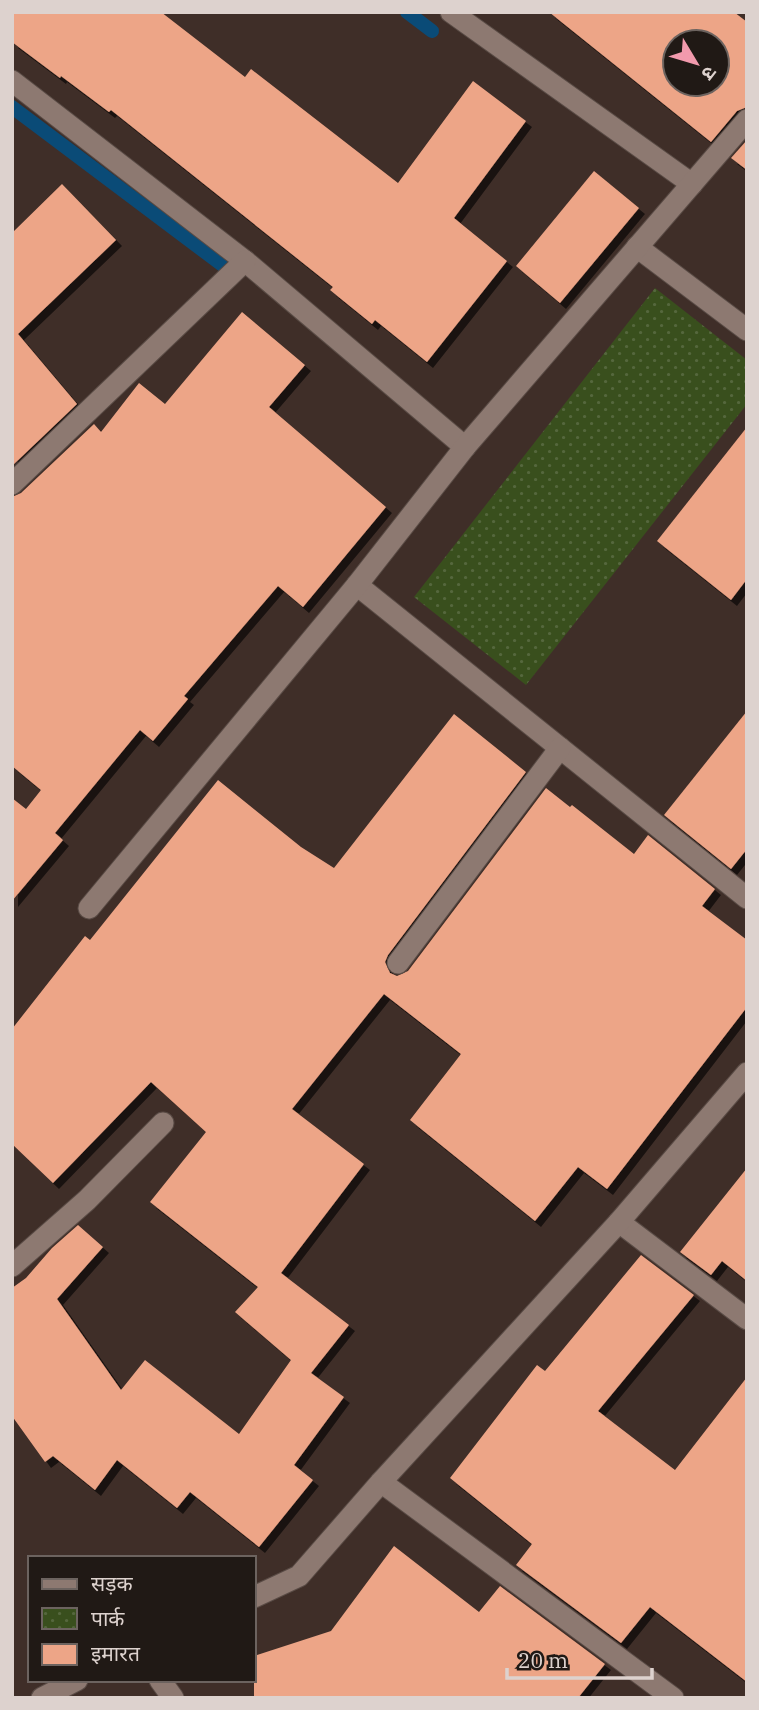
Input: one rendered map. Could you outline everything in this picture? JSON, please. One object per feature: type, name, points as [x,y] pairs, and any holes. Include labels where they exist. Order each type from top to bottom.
[{"type":"street","points":[[451,12],[692,184]]},
{"type":"street","points":[[12,81],[245,261],[466,447]]},
{"type":"street","points":[[89,908],[357,585],[466,447],[747,120]]},
{"type":"street","points":[[638,247],[747,330]]},
{"type":"street","points":[[12,484],[245,261]]},
{"type":"street","points":[[357,585],[747,898]]},
{"type":"street","points":[[398,963],[561,748]]},
{"type":"street","points":[[256,1596],[299,1576],[381,1482],[620,1222],[747,1073]]},
{"type":"street","points":[[12,1266],[87,1200],[163,1123]]},
{"type":"street","points":[[620,1222],[747,1320]]},
{"type":"street","points":[[381,1482],[673,1698]]},
{"type":"street","points":[[43,1698],[73,1682]]},
{"type":"street","points":[[161,1682],[173,1698]]},
{"type":"green space","points":[[655,288],[747,360],[747,404],[526,685],[414,597]]},
{"type":"building","points":[[12,12],[161,12],[245,77],[251,69],[398,183],[473,81],[526,121],[454,218],[507,261],[427,362],[375,320],[372,324],[330,290],[333,287],[111,110],[109,112],[12,42]]},
{"type":"building","points":[[549,12],[734,12],[747,22],[747,107],[737,111],[711,142]]},
{"type":"building","points":[[747,140],[747,170],[731,158]]},
{"type":"building","points":[[594,171],[639,208],[560,303],[516,266]]},
{"type":"building","points":[[62,184],[116,240],[18,334],[77,404],[12,466],[12,233]]},
{"type":"building","points":[[242,312],[305,365],[269,407],[386,507],[303,607],[278,586],[184,696],[188,699],[153,741],[140,730],[55,833],[63,840],[12,901],[12,798],[26,809],[41,790],[12,766],[12,497],[21,493],[94,424],[101,432],[139,383],[165,404]]},
{"type":"building","points":[[747,427],[747,579],[731,600],[657,541]]},
{"type":"building","points":[[747,711],[747,849],[731,869],[664,815]]},
{"type":"building","points":[[454,714],[526,772],[388,955],[385,962],[390,973],[397,976],[408,971],[546,788],[634,854],[648,835],[715,889],[702,906],[747,940],[747,1007],[607,1189],[578,1167],[535,1221],[410,1120],[461,1054],[384,994],[292,1109],[364,1164],[281,1273],[349,1325],[311,1373],[344,1397],[294,1465],[313,1480],[259,1547],[190,1492],[177,1508],[117,1460],[95,1490],[53,1456],[45,1462],[12,1416],[12,1288],[26,1278],[52,1248],[78,1225],[103,1247],[57,1299],[121,1390],[145,1360],[239,1434],[291,1360],[235,1312],[258,1287],[150,1202],[206,1132],[151,1082],[53,1183],[12,1144],[12,1029],[85,936],[90,940],[218,780],[301,847],[334,868]]},
{"type":"building","points":[[747,1168],[747,1281],[722,1261],[711,1275],[680,1252]]},
{"type":"building","points":[[641,1255],[694,1295],[598,1411],[675,1470],[747,1377],[747,1682],[650,1607],[621,1643],[516,1565],[532,1544],[450,1478],[537,1365],[545,1371]]},
{"type":"building","points":[[394,1546],[479,1612],[500,1586],[605,1664],[578,1698],[254,1698],[256,1655],[331,1631]]},
{"type":"waterway","points":[[407,12],[432,31]]},
{"type":"waterway","points":[[12,107],[229,270]]}]
